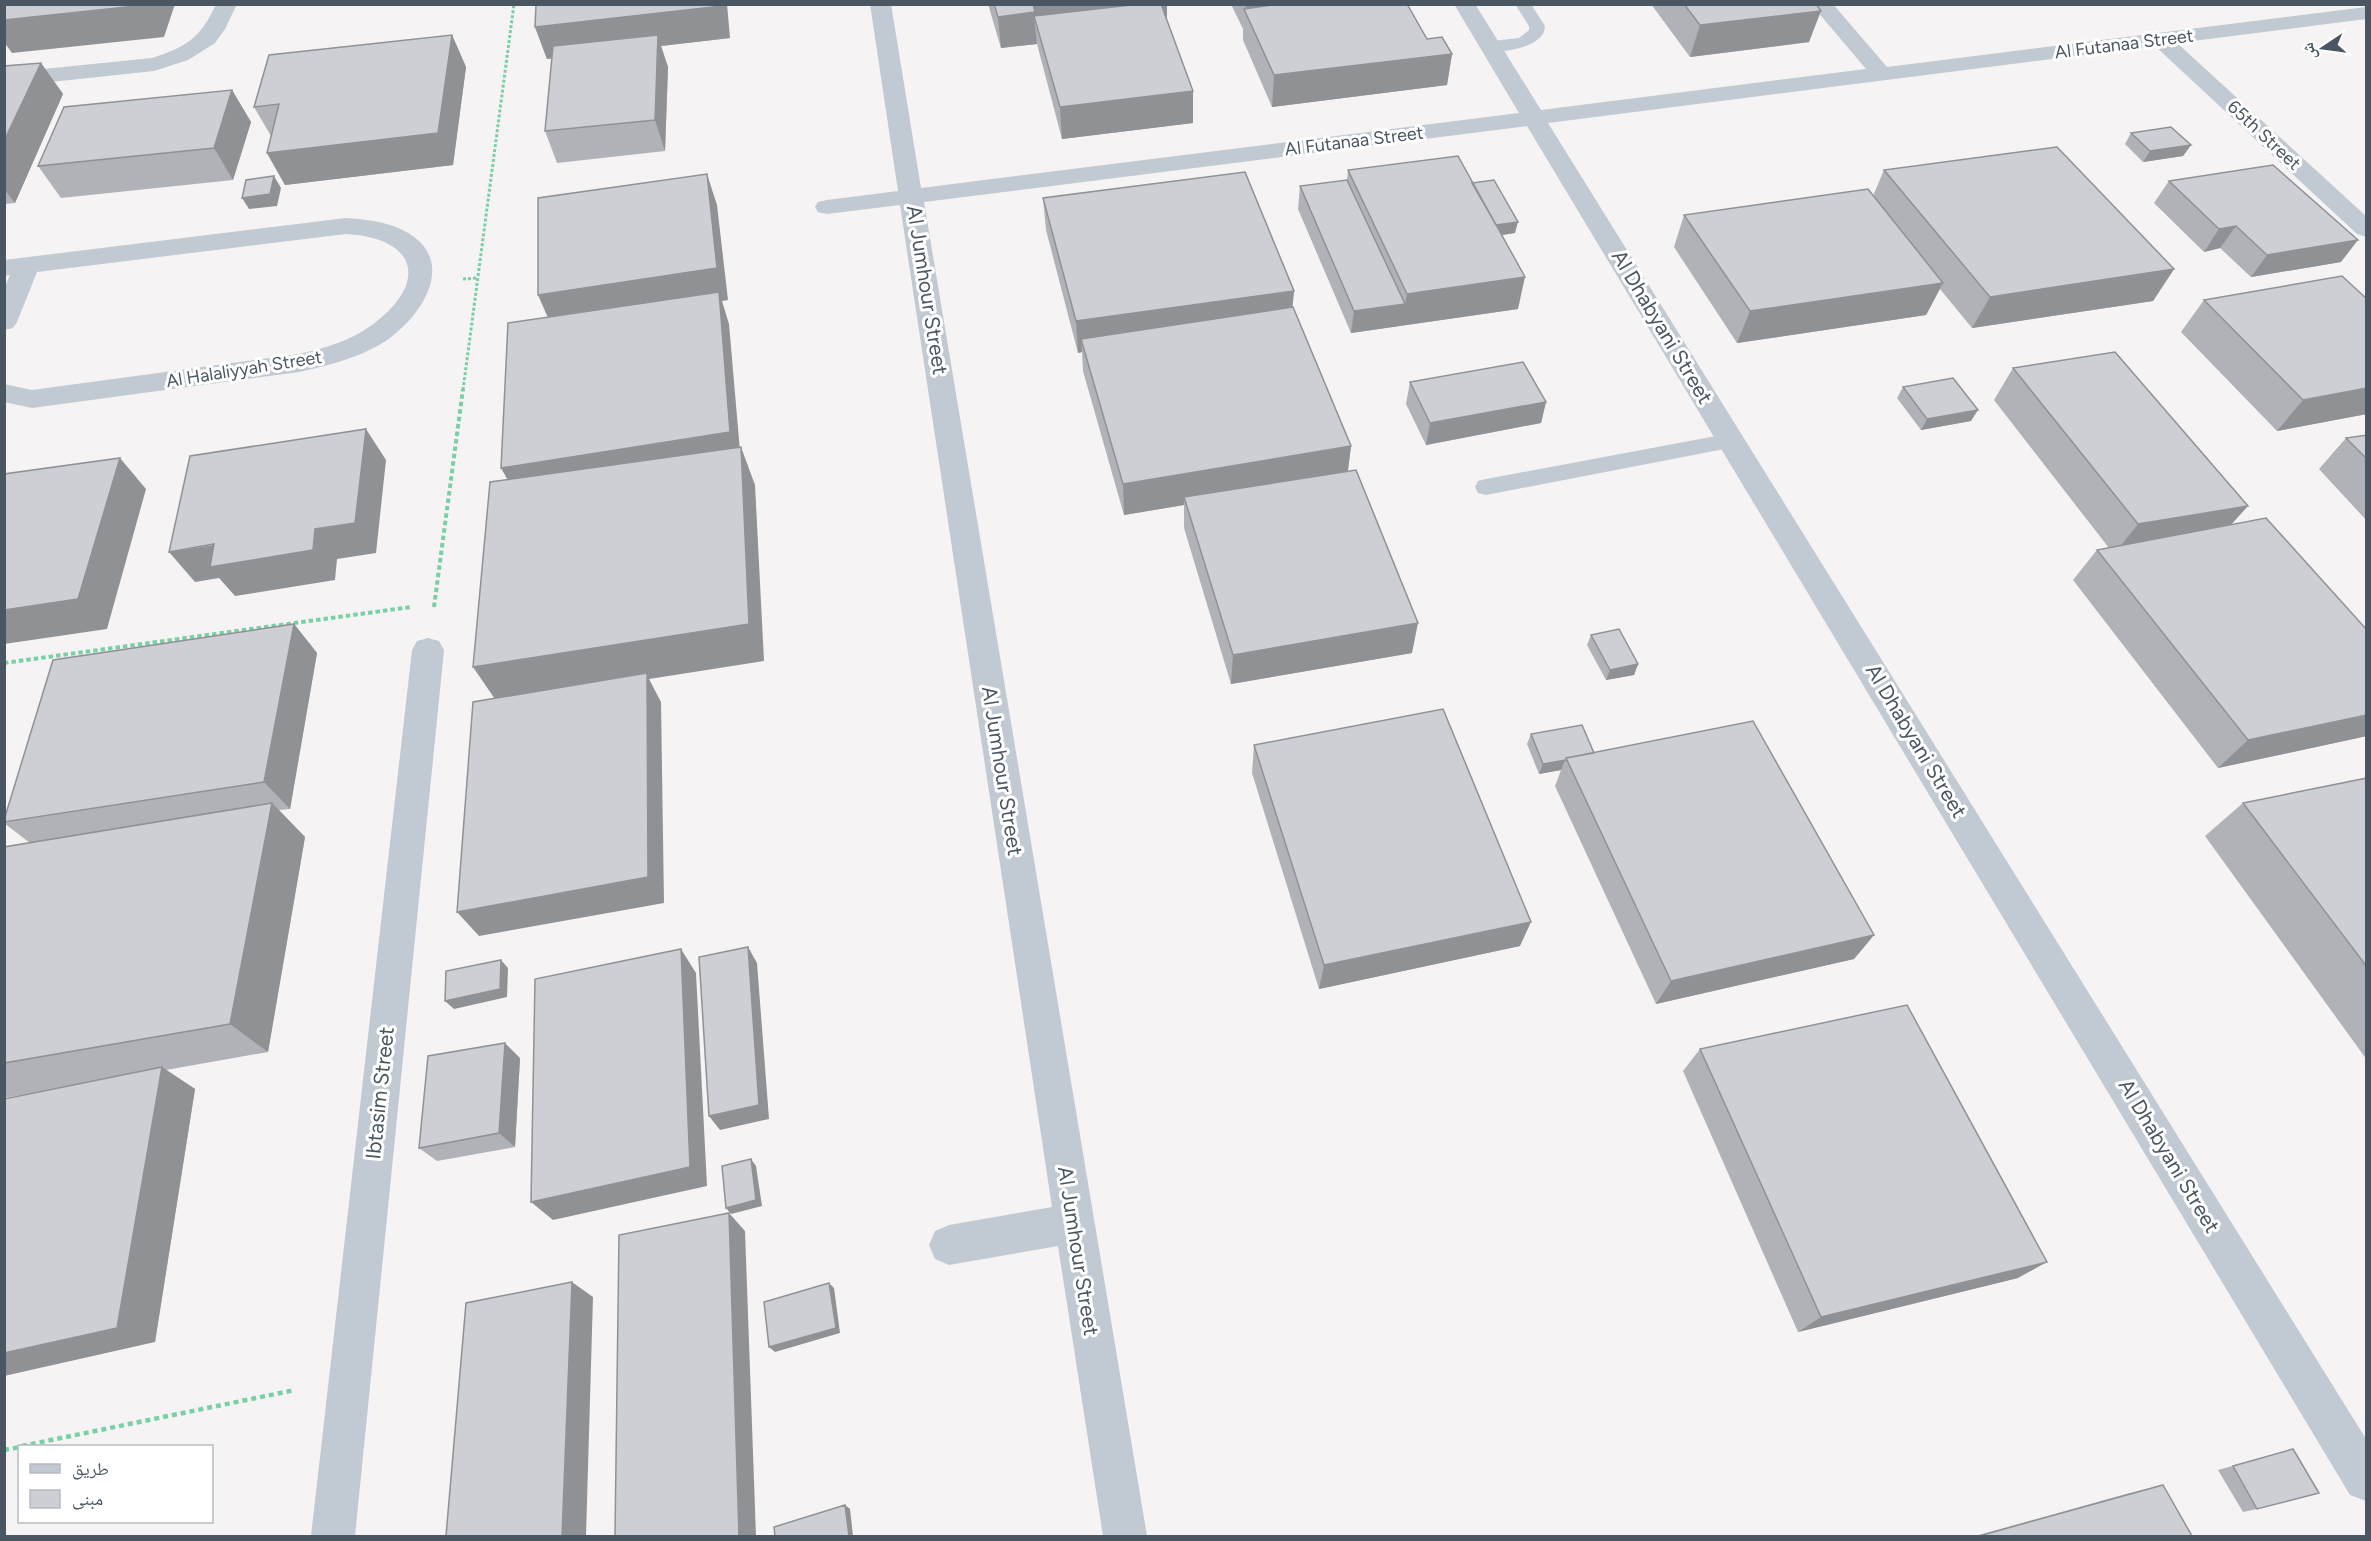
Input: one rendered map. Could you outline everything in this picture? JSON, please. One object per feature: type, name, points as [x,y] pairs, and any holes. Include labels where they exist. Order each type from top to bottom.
[{"type":"street","points":[[4,80],[146,65],[177,57],[212,36],[227,4]]},
{"type":"street","name":"Al Jumhour Street","points":[[880,4],[1073,1223],[1125,1536]]},
{"type":"street","name":"Al Dhabyani Street","points":[[1464,4],[2367,1479]]},
{"type":"street","points":[[1821,4],[1882,74]]},
{"type":"street","name":"Al Futanaa Street","points":[[827,207],[2367,13]]},
{"type":"street","name":"65th Street","points":[[2161,40],[2367,229]]},
{"type":"street","name":"Al Halaliyyah Street","points":[[4,322],[16,266],[346,226],[390,233],[406,242],[417,254],[422,269],[420,285],[412,301],[399,318],[354,347],[328,356],[287,364],[32,399],[4,393]]},
{"type":"street","name":"Ibtasim Street","points":[[333,1536],[428,650]]},
{"type":"street","points":[[949,1245],[1073,1223]]},
{"type":"lane","points":[[1490,46],[1524,42],[1536,32],[1537,26],[1523,4]]},
{"type":"lane","points":[[1486,487],[1732,441]]},
{"type":"path","points":[[428,650],[514,4]]},
{"type":"path","points":[[423,605],[435,603]]},
{"type":"path","points":[[4,663],[411,606]]},
{"type":"path","points":[[31,1445],[350,1378]]},
{"type":"building","points":[[4,4],[146,4],[4,20]]},
{"type":"building","points":[[536,4],[721,4],[722,6],[535,27]]},
{"type":"building","points":[[994,4],[1033,4],[1035,12],[998,17]]},
{"type":"building","points":[[1140,4],[1161,4],[1193,91],[1060,107],[1034,16]]},
{"type":"building","points":[[1279,4],[1407,4],[1427,39],[1442,37],[1452,54],[1274,75],[1244,9]]},
{"type":"building","points":[[1684,4],[1816,4],[1821,11],[1700,25]]},
{"type":"building","points":[[452,35],[438,133],[267,153],[279,104],[254,107],[269,55]]},
{"type":"building","points":[[658,35],[655,120],[545,131],[553,46]]},
{"type":"building","points":[[41,63],[4,141],[4,66]]},
{"type":"building","points":[[232,90],[214,148],[38,166],[64,107]]},
{"type":"building","points":[[2171,127],[2191,145],[2150,151],[2131,133]]},
{"type":"building","points":[[2057,147],[2174,269],[1990,297],[1884,170]]},
{"type":"building","points":[[1458,156],[1525,277],[1407,294],[1348,170]]},
{"type":"building","points":[[2273,165],[2358,240],[2267,255],[2236,226],[2219,229],[2169,181]]},
{"type":"building","points":[[1245,172],[1294,291],[1076,321],[1043,198]]},
{"type":"building","points":[[707,174],[717,268],[538,295],[538,198]]},
{"type":"building","points":[[274,176],[270,194],[242,198],[246,180]]},
{"type":"building","points":[[1347,180],[1405,304],[1354,311],[1300,186]]},
{"type":"building","points":[[1494,180],[1518,222],[1496,225],[1472,183]]},
{"type":"building","points":[[1868,189],[1943,283],[1750,311],[1684,215]]},
{"type":"building","points":[[2342,276],[2367,299],[2367,388],[2303,400],[2204,300]]},
{"type":"building","points":[[719,292],[730,432],[501,468],[508,323]]},
{"type":"building","points":[[1293,307],[1351,446],[1123,484],[1081,339]]},
{"type":"building","points":[[2115,352],[2248,506],[2138,524],[2013,368]]},
{"type":"building","points":[[1523,362],[1546,402],[1430,423],[1410,382]]},
{"type":"building","points":[[1953,378],[1978,410],[1927,419],[1903,387]]},
{"type":"building","points":[[366,429],[355,523],[315,529],[313,550],[210,567],[214,544],[169,552],[190,456]]},
{"type":"building","points":[[2367,435],[2367,459],[2346,438]]},
{"type":"building","points":[[741,447],[749,624],[473,667],[490,482]]},
{"type":"building","points":[[120,458],[78,599],[4,610],[4,474]]},
{"type":"building","points":[[1356,470],[1418,623],[1233,655],[1184,497]]},
{"type":"building","points":[[2266,518],[2367,630],[2367,715],[2248,740],[2097,550]]},
{"type":"building","points":[[294,624],[264,782],[4,822],[53,660]]},
{"type":"building","points":[[1619,629],[1638,664],[1610,670],[1591,635]]},
{"type":"building","points":[[647,673],[648,877],[457,912],[473,702]]},
{"type":"building","points":[[1443,709],[1531,922],[1324,965],[1254,745]]},
{"type":"building","points":[[1753,721],[1874,935],[1671,981],[1566,758]]},
{"type":"building","points":[[1582,725],[1594,753],[1543,764],[1531,734]]},
{"type":"building","points":[[2367,778],[2367,967],[2243,803]]},
{"type":"building","points":[[272,803],[230,1024],[4,1063],[4,847]]},
{"type":"building","points":[[748,947],[759,1105],[709,1116],[699,957]]},
{"type":"building","points":[[681,949],[690,1167],[531,1202],[535,979]]},
{"type":"building","points":[[501,960],[500,989],[445,1001],[446,971]]},
{"type":"building","points":[[1907,1005],[2047,1262],[1821,1317],[1700,1049]]},
{"type":"building","points":[[505,1043],[499,1133],[419,1148],[428,1056]]},
{"type":"building","points":[[162,1067],[117,1328],[4,1353],[4,1099]]},
{"type":"building","points":[[751,1159],[756,1200],[726,1208],[722,1166]]},
{"type":"building","points":[[729,1213],[739,1536],[615,1536],[619,1235]]},
{"type":"building","points":[[572,1282],[562,1536],[446,1536],[466,1303]]},
{"type":"building","points":[[829,1283],[836,1328],[769,1347],[764,1302]]},
{"type":"building","points":[[2293,1449],[2319,1493],[2257,1509],[2233,1466]]},
{"type":"building","points":[[2163,1485],[2192,1536],[1979,1536]]},
{"type":"building","points":[[845,1505],[849,1536],[775,1536],[774,1527]]}]
